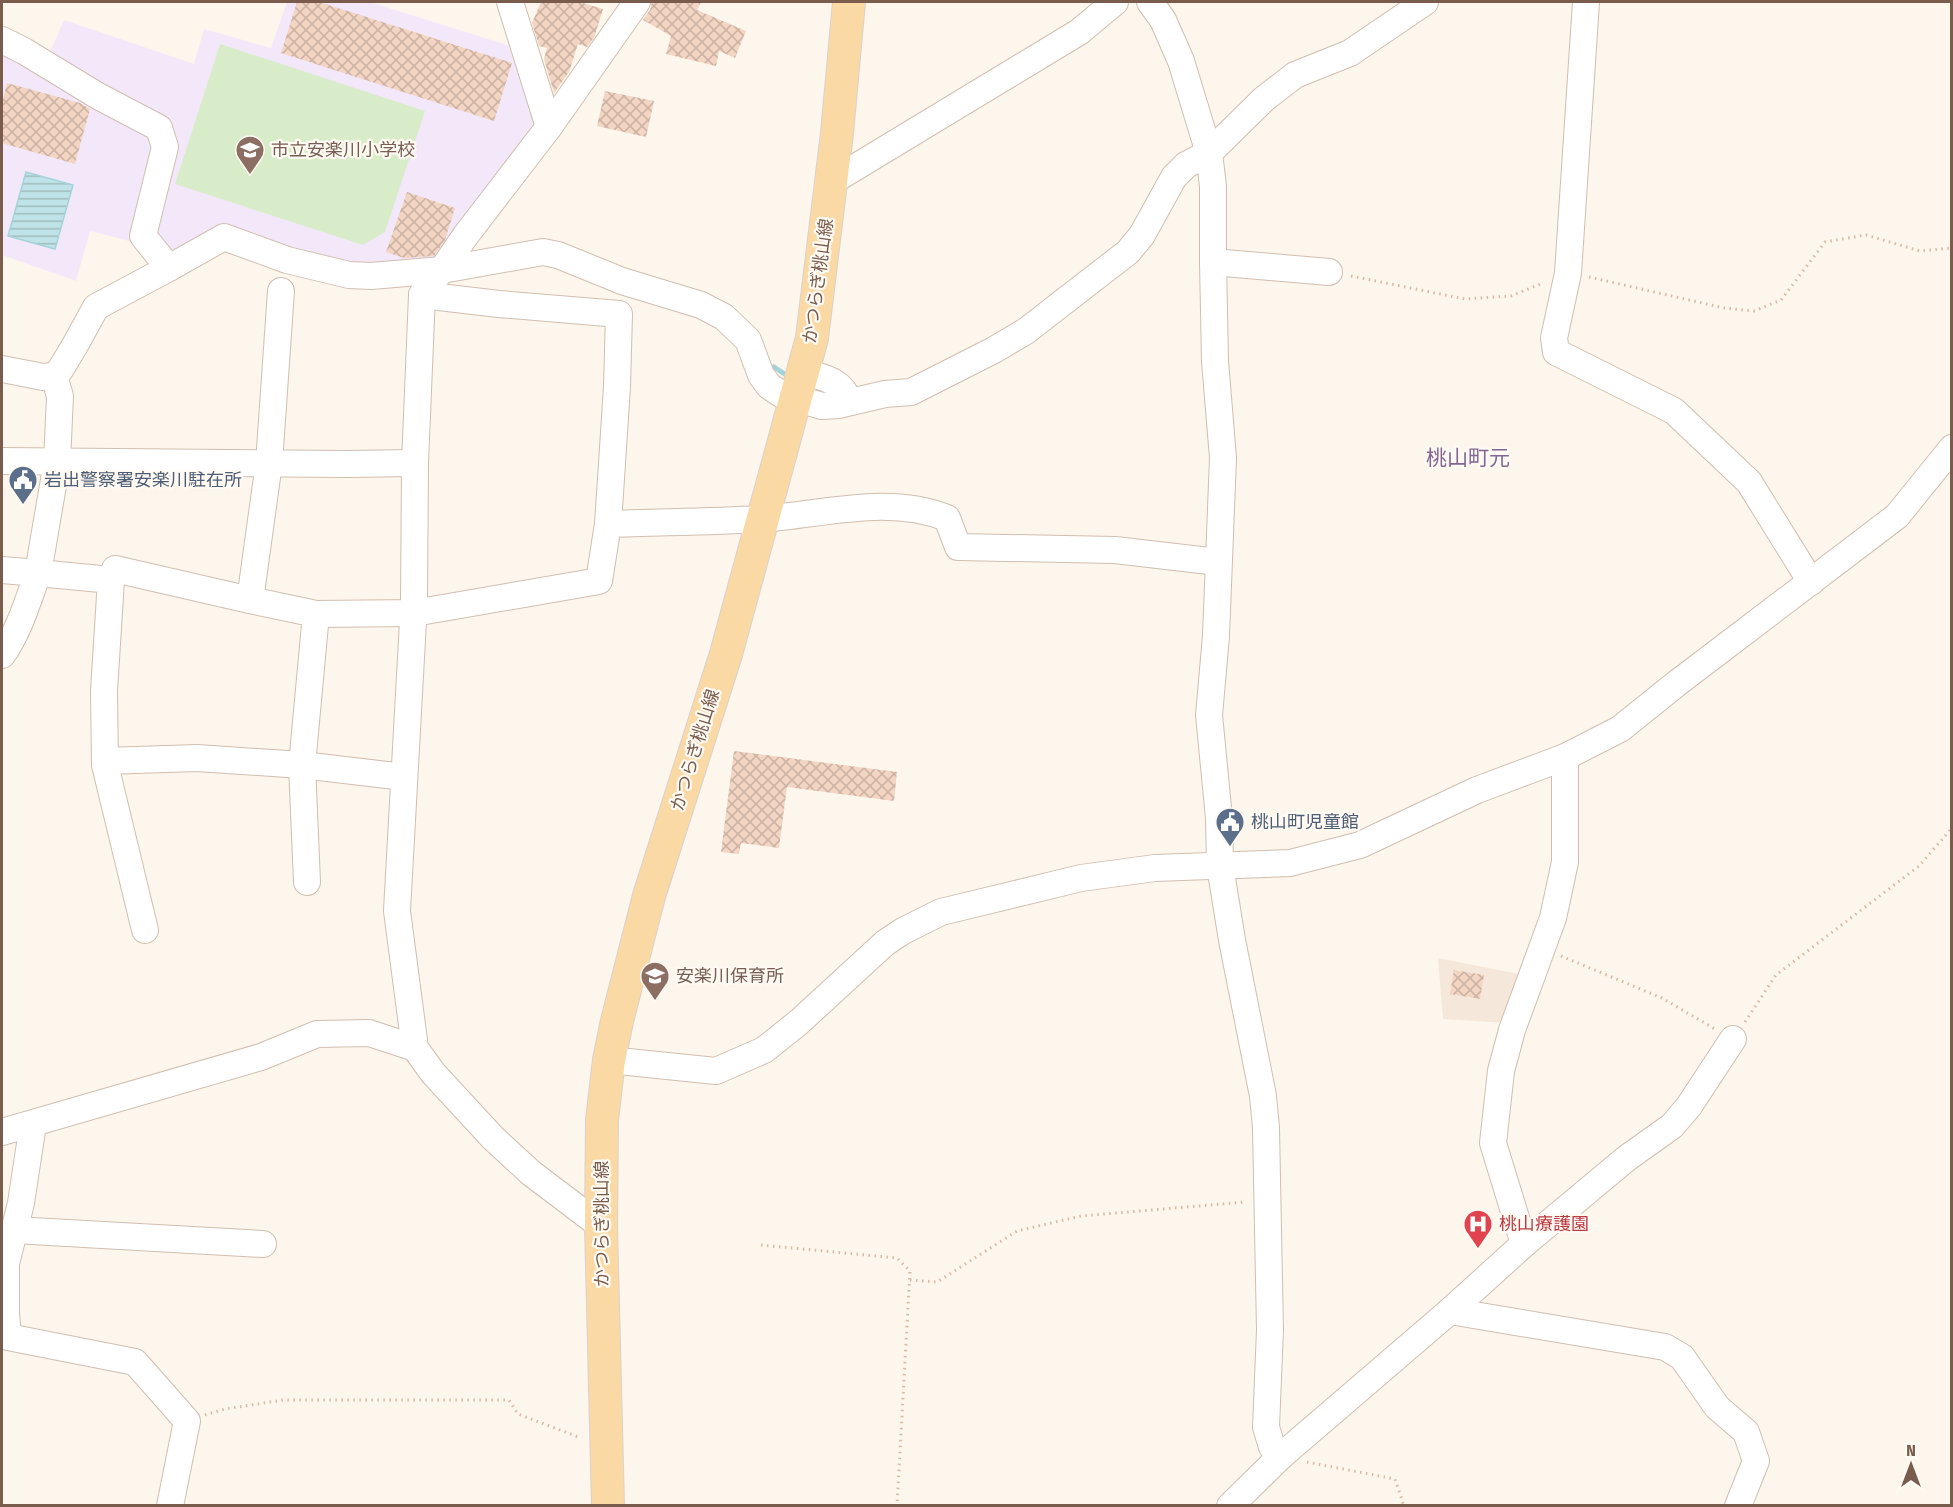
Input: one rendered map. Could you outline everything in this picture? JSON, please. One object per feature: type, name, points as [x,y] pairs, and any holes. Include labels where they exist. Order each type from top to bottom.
[{"type":"main road","name":"かつらぎ桃山線","points":[[608,1506],[601,1226],[602,1120],[609,1060],[650,896],[726,654],[812,338],[849,20],[849,2]]},
{"type":"street","points":[[510,2],[549,127]]},
{"type":"street","points":[[601,1226],[531,1173],[493,1138],[433,1073],[414,1048],[397,911],[414,613],[415,463],[422,295],[549,127],[637,2]]},
{"type":"street","points":[[831,182],[1079,32],[1115,2]]},
{"type":"street","points":[[1150,2],[1163,20],[1181,61],[1209,153],[1213,186],[1215,361],[1223,458],[1216,636],[1209,715],[1219,818],[1220,866],[1232,940],[1263,1096],[1266,1128],[1270,1330],[1266,1427],[1272,1447],[1280,1457]]},
{"type":"street","points":[[2,369],[42,377],[54,376],[74,347],[96,307],[224,237],[287,260],[349,275],[371,276],[442,270],[543,252],[558,255],[622,281],[701,305],[724,317],[748,340],[761,375],[769,386],[781,394],[800,385],[822,406],[838,405],[885,394],[910,392],[994,350],[1026,331],[1128,252],[1142,235],[1174,177],[1186,165],[1209,153],[1264,99],[1295,75],[1350,53],[1425,2]]},
{"type":"street","points":[[1586,2],[1568,273],[1554,338],[1556,352],[1674,411],[1749,482],[1811,582]]},
{"type":"street","points":[[2,40],[98,96],[159,128],[165,147],[143,236],[169,268]]},
{"type":"street","points":[[1213,262],[1329,272]]},
{"type":"street","points":[[250,600],[269,464],[281,291]]},
{"type":"street","points":[[144,930],[105,760],[104,691],[111,580],[115,569],[316,614],[414,613],[599,581],[608,524],[617,387],[619,314],[422,295]]},
{"type":"street","points":[[2,655],[15,630],[38,573],[57,462],[60,396],[54,376]]},
{"type":"street","points":[[609,1060],[716,1071],[764,1050],[799,1022],[885,943],[941,912],[1081,878],[1155,868],[1290,863],[1360,845],[1477,790],[1564,757],[1620,729],[1897,516],[1952,448]]},
{"type":"street","points":[[2,461],[415,463]]},
{"type":"street","points":[[608,524],[762,519],[870,506],[928,510],[947,518],[958,547],[1115,550],[1218,562]]},
{"type":"street","points":[[2,570],[111,580]]},
{"type":"street","points":[[307,882],[302,765],[316,614]]},
{"type":"street","points":[[1524,1245],[1493,1143],[1501,1071],[1512,1030],[1553,918],[1565,862],[1564,757]]},
{"type":"street","points":[[105,760],[197,758],[302,765],[404,777]]},
{"type":"street","points":[[2,1132],[261,1057],[317,1034],[369,1033],[414,1048]]},
{"type":"street","points":[[1230,1506],[1280,1457],[1524,1245],[1627,1158],[1672,1126],[1689,1106],[1733,1040]]},
{"type":"street","points":[[33,1124],[21,1203],[6,1264],[8,1337],[135,1362],[187,1421],[170,1506]]},
{"type":"street","points":[[14,1230],[263,1244]]},
{"type":"street","points":[[1450,1311],[1665,1347],[1682,1357],[1717,1407],[1746,1432],[1756,1461],[1738,1506]]},
{"type":"path","points":[[1329,272],[1465,299],[1511,296],[1568,273],[1724,308],[1754,311],[1781,300],[1825,242],[1866,235],[1920,251],[1952,248]]},
{"type":"path","points":[[1542,948],[1662,998],[1733,1040],[1776,975],[1919,866],[1952,828]]},
{"type":"path","points":[[910,1280],[937,1282],[1017,1231],[1081,1216],[1268,1200]]},
{"type":"path","points":[[761,1245],[897,1258],[910,1271],[897,1506]]},
{"type":"path","points":[[187,1421],[225,1408],[283,1400],[509,1400],[518,1414],[606,1447]]},
{"type":"path","points":[[1280,1457],[1395,1479],[1404,1506]]},
{"type":"shaded area","name":"市立安楽川小学校","points":[[287,2],[370,2],[513,47],[537,123],[439,260],[364,271],[221,230],[161,267],[145,245],[90,231],[76,281],[2,255],[2,53],[48,57],[64,20],[194,64],[204,29],[271,48]]},
{"type":"shaded area","points":[[1438,958],[1524,975],[1507,1023],[1443,1019]]},
{"type":"green space","points":[[220,44],[425,111],[385,232],[363,245],[175,184]]},
{"type":"water","points":[[26,172],[73,185],[55,249],[8,236]]},
{"type":"building","points":[[297,2],[319,2],[512,63],[494,121],[281,53]]},
{"type":"building","points":[[541,2],[580,2],[603,9],[594,38],[587,47],[578,44],[569,72],[554,93],[544,59],[547,48],[539,46],[532,23]]},
{"type":"building","points":[[652,2],[701,2],[697,10],[746,31],[735,58],[719,51],[716,66],[666,54],[671,36],[643,20]]},
{"type":"building","points":[[7,83],[80,103],[90,109],[75,164],[2,143],[2,104]]},
{"type":"building","points":[[605,91],[654,101],[646,137],[597,126]]},
{"type":"building","points":[[407,192],[455,208],[445,240],[434,256],[404,258],[386,252]]},
{"type":"building","points":[[734,751],[897,772],[894,801],[787,787],[779,848],[741,843],[739,854],[721,852]]},
{"type":"building","points":[[1454,970],[1484,975],[1480,999],[1450,994]]},
{"type":"waterway","points":[[774,367],[789,377]]},
{"type":"place","name":"市立安楽川小学校","points":[[250,176]]},
{"type":"place","name":"岩出警察署安楽川駐在所","points":[[23,506]]},
{"type":"place","name":"桃山町児童館","points":[[1230,848]]},
{"type":"place","name":"安楽川保育所","points":[[655,1002]]},
{"type":"place","name":"桃山療護園","points":[[1478,1250]]},
{"type":"district","name":"桃山町元","points":[[1468,458]]}]
